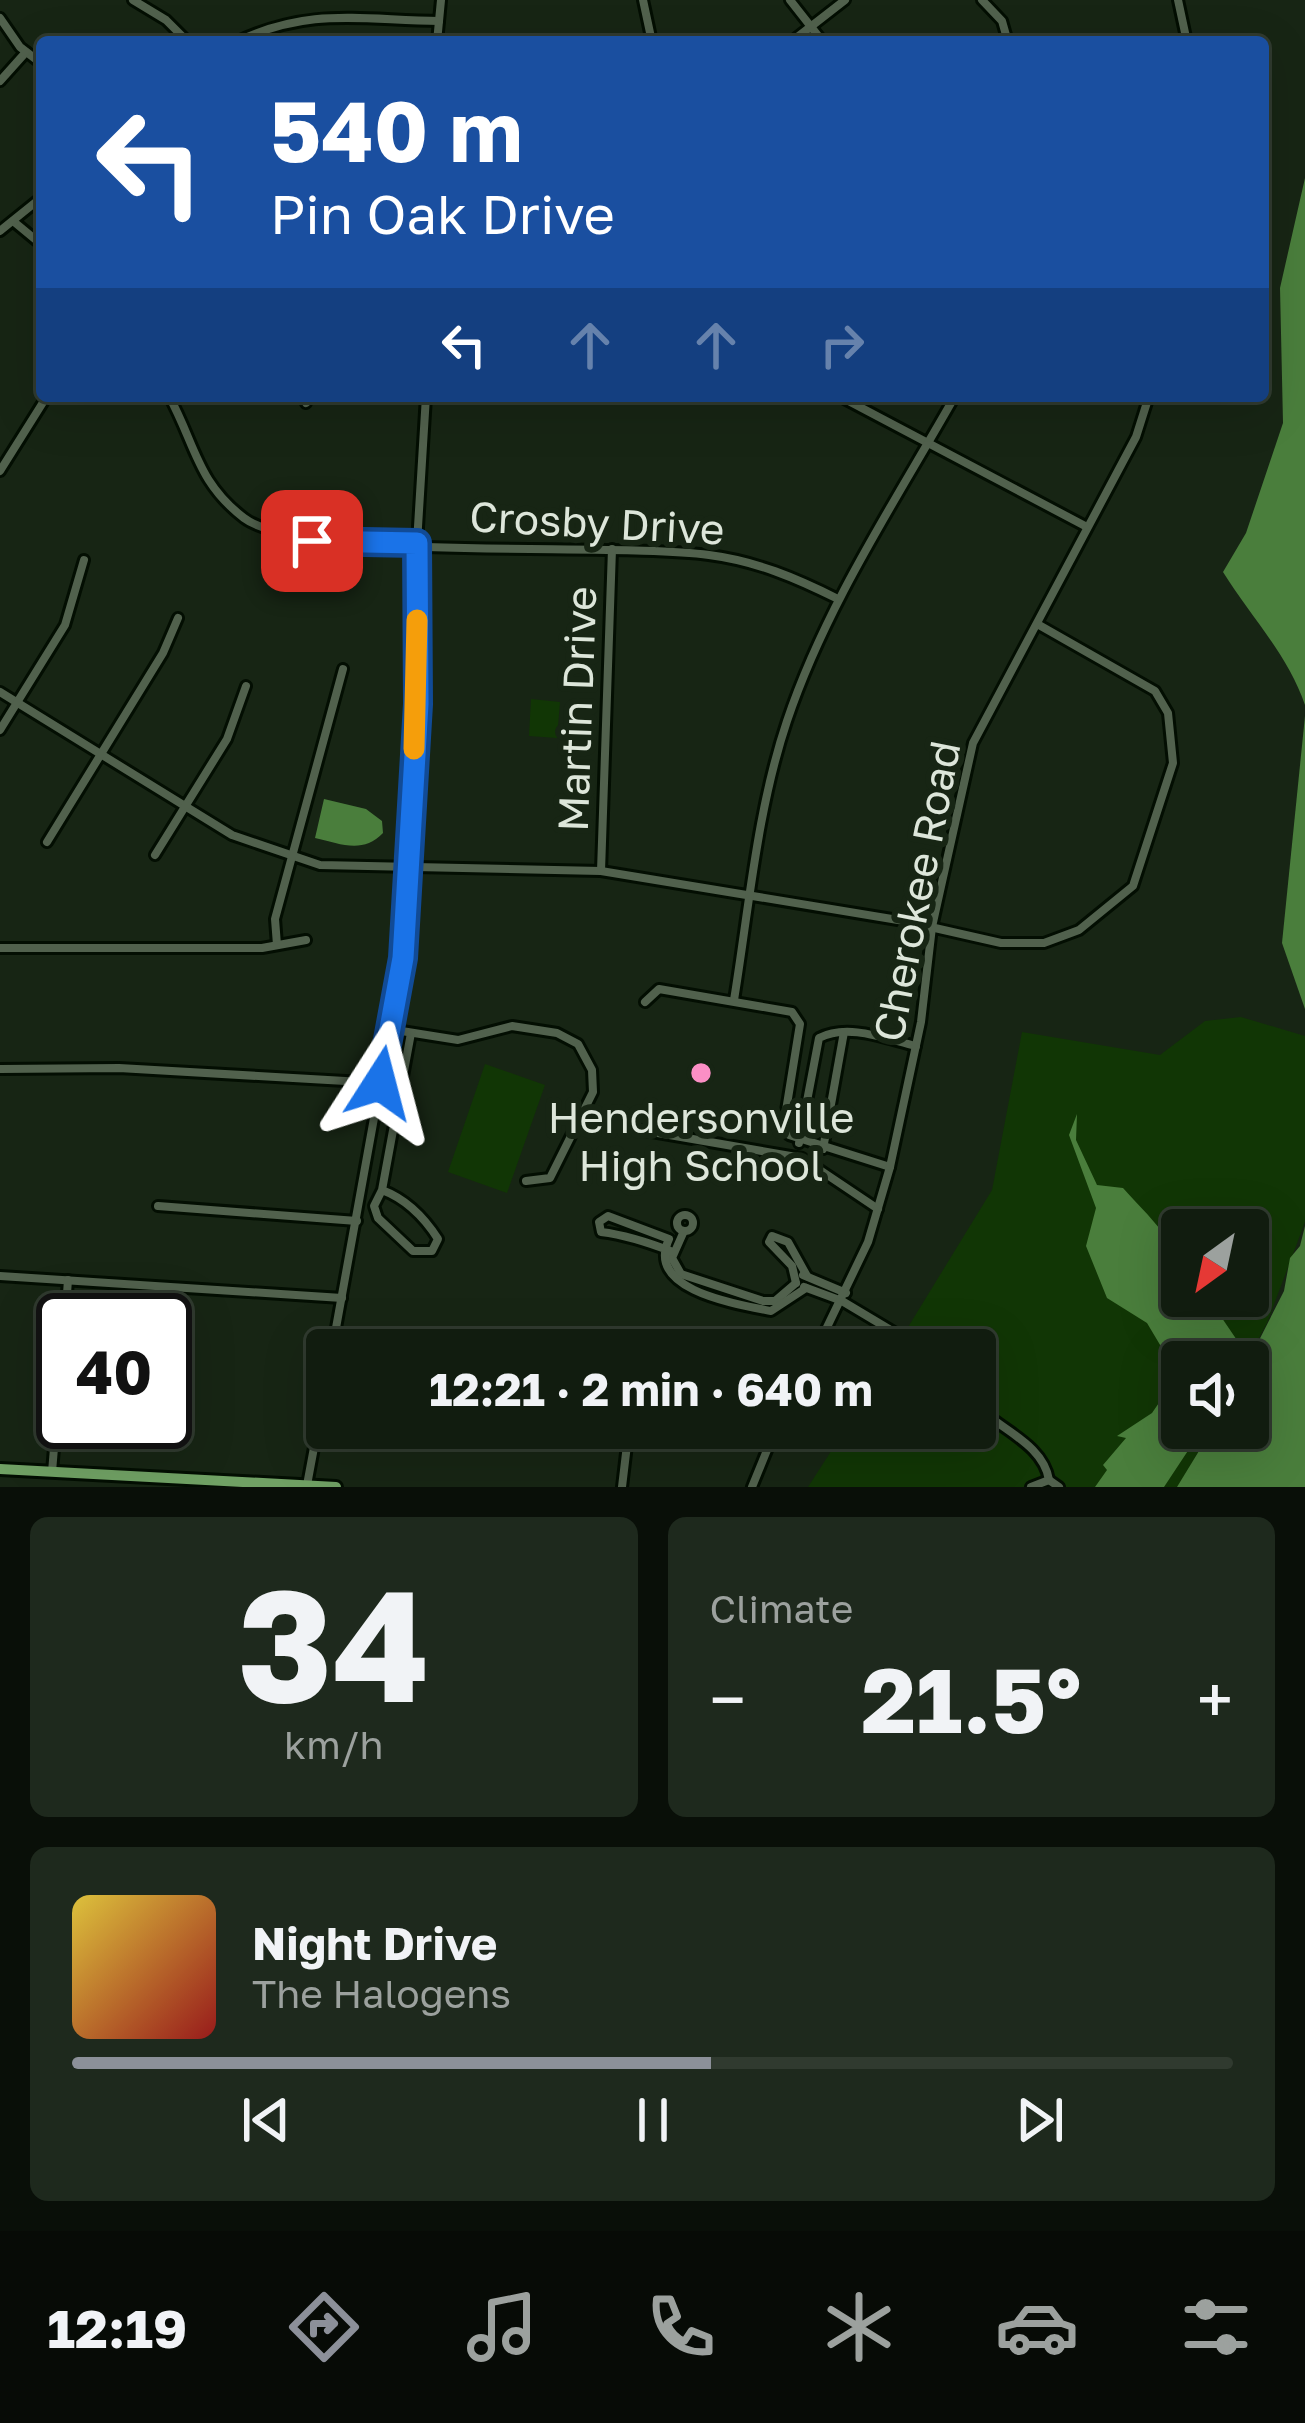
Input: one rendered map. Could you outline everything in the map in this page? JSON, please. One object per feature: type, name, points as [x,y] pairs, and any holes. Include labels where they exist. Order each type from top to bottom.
[{"type":"main road","points":[[0,1469],[122,1481],[171,1478],[336,1487]]},
{"type":"main road","points":[[171,1478],[182,1487]]},
{"type":"street","points":[[133,0],[182,36]]},
{"type":"street","points":[[321,0],[322,17]]},
{"type":"street","points":[[438,36],[441,0]]},
{"type":"street","points":[[644,0],[651,36]]},
{"type":"street","points":[[790,0],[818,36]]},
{"type":"street","points":[[799,36],[845,0]]},
{"type":"street","points":[[982,0],[1002,21],[1006,36]]},
{"type":"street","points":[[1178,0],[1186,36]]},
{"type":"street","points":[[249,36],[281,21],[322,17],[439,22]]},
{"type":"street","points":[[0,19],[36,60]]},
{"type":"street","points":[[0,81],[26,52]]},
{"type":"street","points":[[0,231],[36,202]]},
{"type":"street","points":[[13,221],[36,240]]},
{"type":"street","points":[[0,471],[43,402]]},
{"type":"street","name":"Crosby Drive","points":[[172,402],[190,434],[205,483],[248,521],[312,541],[612,549],[743,560],[838,598]]},
{"type":"street","points":[[336,1329],[403,958],[418,704],[417,543],[426,402]]},
{"type":"street","points":[[851,402],[1087,527]]},
{"type":"street","points":[[734,1000],[785,725],[838,598],[952,402]]},
{"type":"street","name":"Cherokee Road","points":[[827,1329],[844,1297],[890,1167],[916,1046],[932,926],[973,743],[1133,441],[1147,402]]},
{"type":"street","name":"Martin Drive","points":[[601,871],[612,549]]},
{"type":"street","points":[[0,730],[65,626],[84,560]]},
{"type":"street","points":[[47,842],[178,618]]},
{"type":"street","points":[[0,692],[232,835],[320,865],[601,871],[932,926],[1000,943],[1044,944],[1079,930],[1133,886],[1173,763],[1168,713],[1155,691],[1039,625]]},
{"type":"street","points":[[277,946],[274,919],[343,669]]},
{"type":"street","points":[[155,855],[227,739],[246,686]]},
{"type":"street","points":[[0,948],[277,946],[307,940]]},
{"type":"street","points":[[645,1002],[659,989],[792,1012],[800,1024],[784,1123],[799,1143],[890,1167]]},
{"type":"street","points":[[389,1029],[458,1040],[512,1026],[566,1036],[578,1044],[592,1070],[592,1092],[550,1178],[526,1181]]},
{"type":"street","points":[[799,1143],[819,1038],[844,1032],[916,1046]]},
{"type":"street","points":[[823,1149],[844,1032]]},
{"type":"street","points":[[382,1190],[408,1204],[432,1230],[438,1239],[432,1251],[413,1251],[378,1219],[374,1206],[382,1190],[411,1033]]},
{"type":"street","points":[[0,1069],[119,1068],[380,1083]]},
{"type":"street","points":[[577,1119],[802,1158],[878,1209]]},
{"type":"street","points":[[371,1136],[392,1138]]},
{"type":"street","points":[[158,1206],[357,1221]]},
{"type":"street","points":[[608,1216],[671,1246],[601,1232],[599,1222],[608,1216]]},
{"type":"street","points":[[680,1228],[667,1272],[768,1306],[790,1304],[806,1288]]},
{"type":"street","points":[[844,1297],[806,1288],[772,1247],[772,1236],[788,1242],[807,1276],[844,1297],[892,1329]]},
{"type":"street","points":[[0,1276],[342,1298]]},
{"type":"street","points":[[768,1306],[795,1278],[807,1276]]},
{"type":"street","points":[[67,1293],[68,1280]]},
{"type":"street","points":[[996,1421],[1030,1448],[1047,1467],[1049,1480],[1060,1487]]},
{"type":"street","points":[[52,1472],[54,1449]]},
{"type":"street","points":[[306,1486],[313,1449]]},
{"type":"street","points":[[622,1487],[627,1449]]},
{"type":"street","points":[[752,1487],[767,1449]]},
{"type":"street","points":[[1031,1487],[1049,1480]]},
{"type":"shaded area","points":[[1305,178],[1305,705],[1279,653],[1223,572],[1246,533],[1283,423],[1280,288]]},
{"type":"shaded area","points":[[531,699],[560,702],[557,738],[529,736]]},
{"type":"shaded area","points":[[1305,716],[1305,1009],[1282,943]]},
{"type":"shaded area","points":[[324,799],[366,809],[382,821],[383,833],[360,845],[315,838]]},
{"type":"shaded area","points":[[1241,1017],[1305,1036],[1305,1222],[1267,1323],[1257,1341],[1161,1341],[1161,1449],[1200,1449],[1179,1487],[808,1487],[832,1449],[996,1449],[996,1329],[907,1329],[992,1190],[1022,1032],[1160,1055],[1205,1021]]},
{"type":"shaded area","points":[[485,1064],[545,1085],[507,1193],[448,1172]]},
{"type":"shaded area","points":[[1077,1114],[1076,1140],[1097,1185],[1123,1188],[1161,1231],[1161,1317],[1221,1317],[1238,1341],[1161,1341],[1161,1346],[1147,1323],[1107,1298],[1086,1246],[1096,1208],[1069,1135]]},
{"type":"shaded area","points":[[1305,1226],[1305,1487],[1177,1487],[1200,1449],[1269,1449],[1269,1341],[1259,1341],[1284,1291],[1290,1258],[1300,1246]]},
{"type":"shaded area","points":[[1161,1400],[1161,1449],[1189,1449],[1164,1487],[1095,1487],[1107,1470],[1103,1465],[1126,1438],[1117,1436],[1152,1413]]},
{"type":"slow traffic","points":[[414,749],[417,620]]},
{"type":"place","name":"Hendersonville High School","points":[[701,1073]]},
{"type":"route","points":[[312,541],[417,543],[418,704],[403,958],[380,1083]]}]
